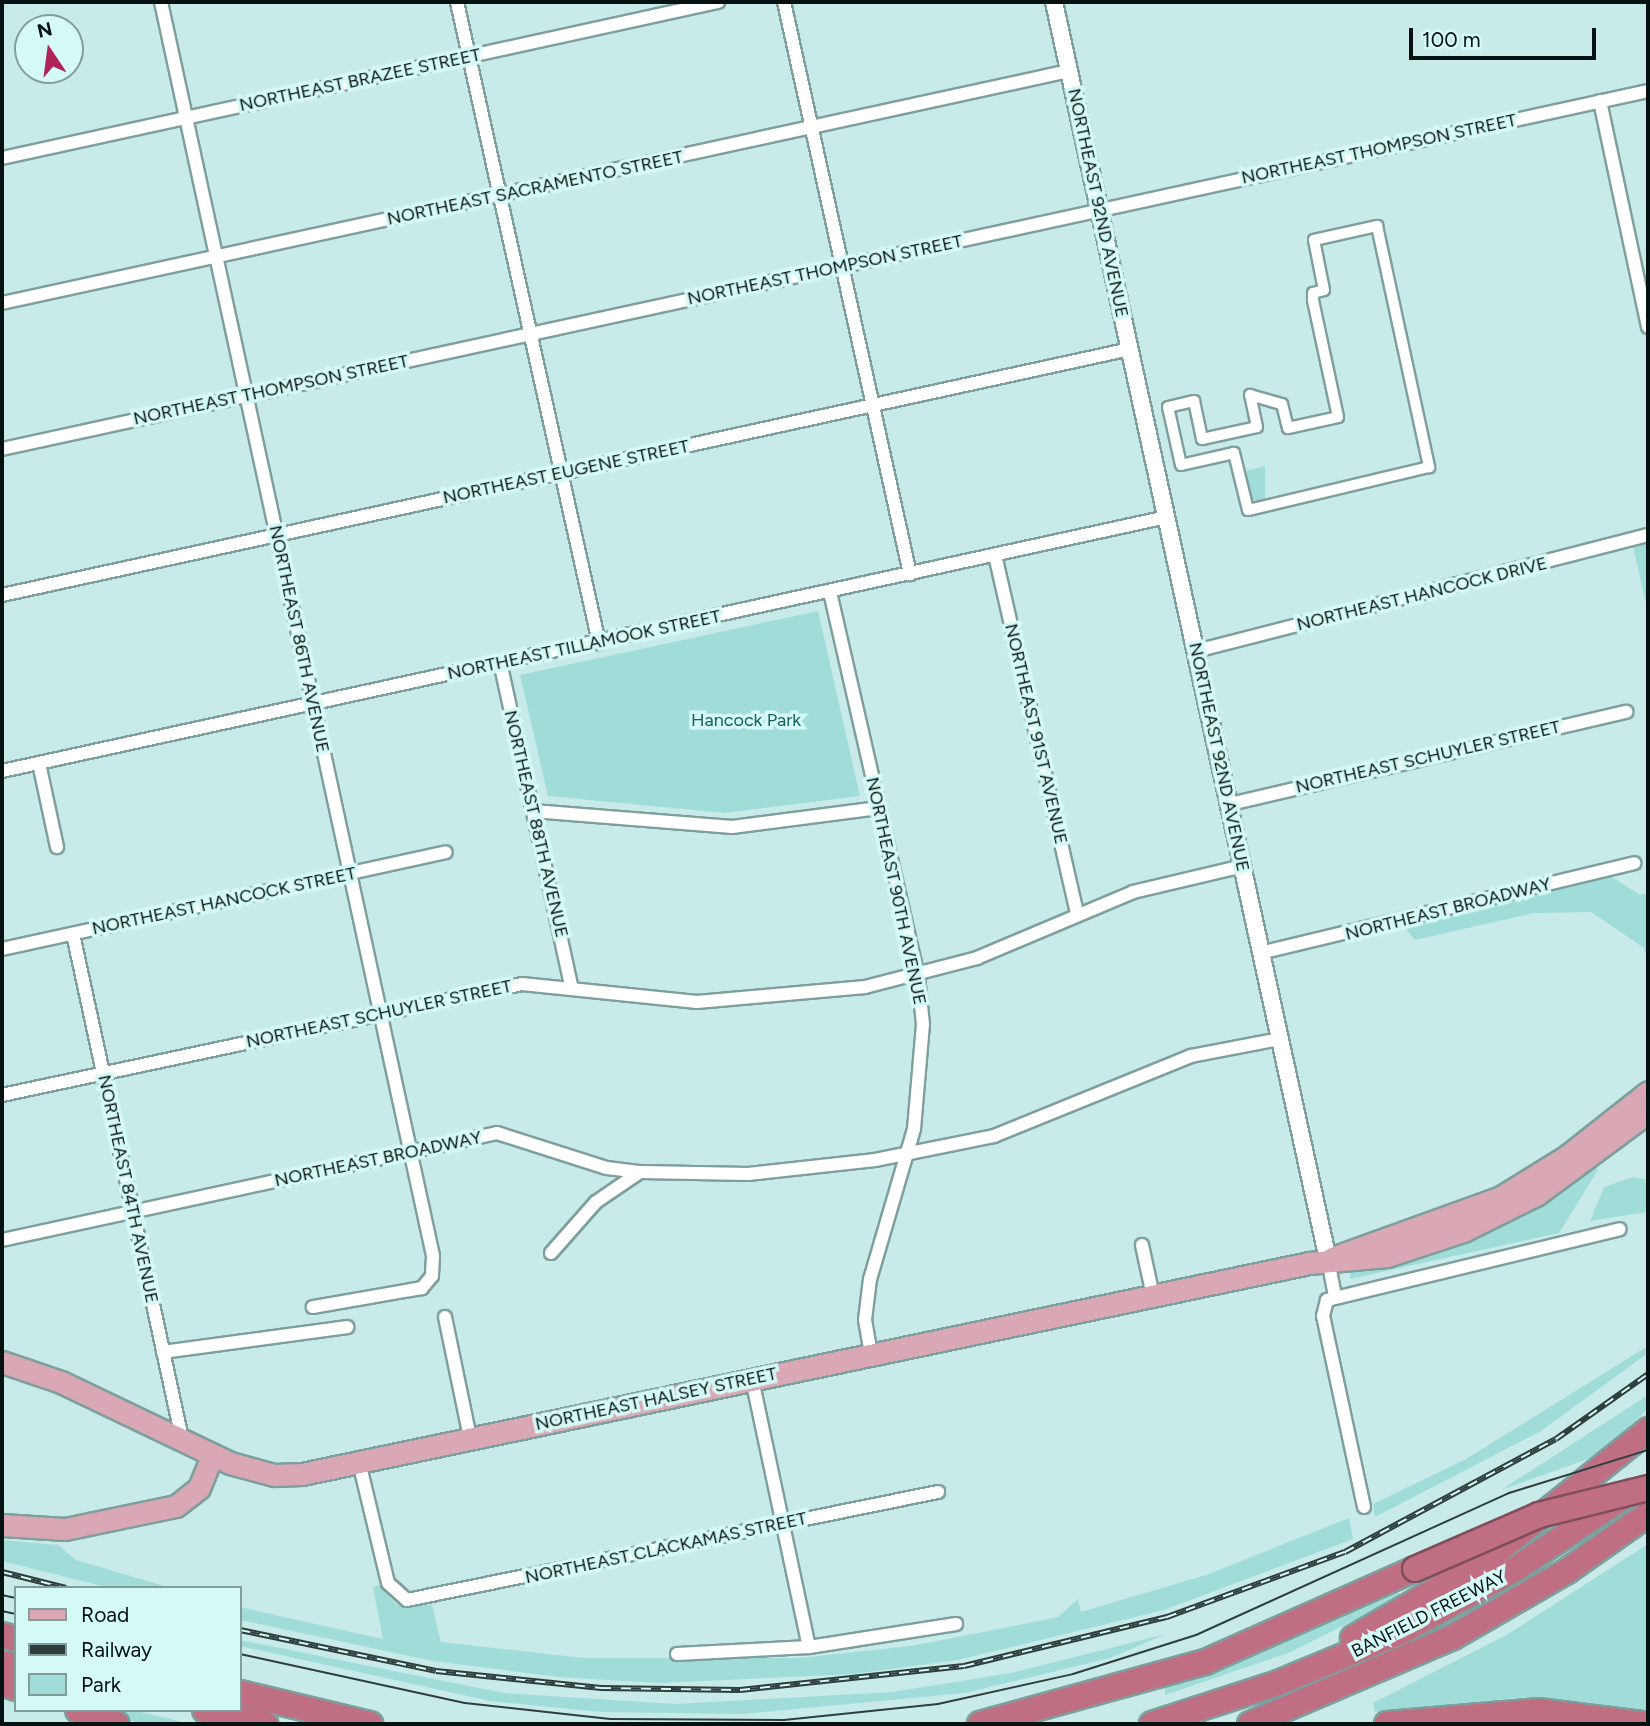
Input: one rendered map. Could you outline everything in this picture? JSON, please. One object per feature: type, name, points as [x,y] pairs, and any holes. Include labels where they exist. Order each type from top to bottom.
[{"type":"highway","points":[[1278,1683],[1484,1562],[1648,1430]]},
{"type":"highway","name":"BANFIELD FREEWAY","points":[[1152,1724],[1278,1683],[1477,1592],[1648,1479]]},
{"type":"highway","points":[[980,1724],[1205,1662],[1539,1515],[1648,1488]]},
{"type":"highway","name":"BANFIELD FREEWAY","points":[[1250,1724],[1463,1632],[1648,1514]]},
{"type":"highway","points":[[242,1693],[370,1724]]},
{"type":"highway","points":[[1387,1724],[1538,1711],[1644,1724]]},
{"type":"highway","points":[[84,1712],[117,1724]]},
{"type":"highway","points":[[214,1712],[265,1724]]},
{"type":"main road","name":"NORTHEAST HALSEY STREET","points":[[1553,1175],[1648,1092]]},
{"type":"main road","name":"NORTHEAST HALSEY STREET","points":[[2,1362],[61,1382],[212,1455],[284,1475],[359,1462],[1328,1260],[1360,1261],[1440,1240],[1553,1175],[1648,1112]]},
{"type":"main road","points":[[2,1525],[56,1530],[176,1506],[199,1488],[212,1455]]},
{"type":"street","name":"NORTHEAST 86TH AVENUE","points":[[161,2],[248,395],[409,1151],[432,1276],[422,1288],[313,1307]]},
{"type":"street","points":[[457,2],[599,643]]},
{"type":"street","name":"NORTHEAST BRAZEE STREET","points":[[2,158],[718,2]]},
{"type":"street","points":[[784,2],[910,574]]},
{"type":"street","name":"NORTHEAST 92ND AVENUE","points":[[1054,2],[1335,1297]]},
{"type":"street","name":"NORTHEAST SACRAMENTO STREET","points":[[2,303],[1069,71]]},
{"type":"street","name":"NORTHEAST THOMPSON STREET","points":[[2,449],[1648,91]]},
{"type":"street","points":[[1600,101],[1648,327]]},
{"type":"street","points":[[1377,226],[1429,467],[1248,510],[1234,453],[1181,465],[1168,407],[1194,401],[1202,439],[1257,428],[1250,395],[1282,404],[1288,428],[1338,417],[1313,300],[1313,293],[1324,290],[1314,240],[1377,226]]},
{"type":"street","name":"NORTHEAST EUGENE STREET","points":[[2,595],[1130,349]]},
{"type":"street","name":"NORTHEAST TILLAMOOK STREET","points":[[2,771],[599,643],[1167,517]]},
{"type":"street","name":"NORTHEAST HANCOCK DRIVE","points":[[1196,651],[1648,535]]},
{"type":"street","name":"NORTHEAST 91ST AVENUE","points":[[995,555],[1077,913]]},
{"type":"street","name":"NORTHEAST 90TH AVENUE","points":[[830,592],[918,976],[923,1051],[906,1155],[870,1279],[865,1320],[871,1354]]},
{"type":"street","name":"NORTHEAST 88TH AVENUE","points":[[500,663],[571,986]]},
{"type":"street","name":"NORTHEAST SCHUYLER STREET","points":[[1230,804],[1626,712]]},
{"type":"street","points":[[38,763],[57,847]]},
{"type":"street","points":[[533,811],[732,828],[879,808]]},
{"type":"street","name":"NORTHEAST HANCOCK STREET","points":[[2,949],[446,852]]},
{"type":"street","name":"NORTHEAST BROADWAY","points":[[1260,953],[1634,863]]},
{"type":"street","name":"NORTHEAST SCHUYLER STREET","points":[[2,1095],[488,988],[571,986],[662,1000],[731,1001],[918,976],[1003,948],[1077,913],[1133,891],[1243,866]]},
{"type":"street","name":"NORTHEAST 84TH AVENUE","points":[[73,934],[183,1443]]},
{"type":"street","name":"NORTHEAST BROADWAY","points":[[2,1240],[497,1133],[607,1168],[641,1172],[748,1174],[906,1155],[1024,1127],[1191,1056],[1279,1039]]},
{"type":"street","points":[[551,1253],[596,1202],[641,1172]]},
{"type":"street","points":[[1364,1507],[1323,1316],[1323,1305],[1335,1297],[1620,1229]]},
{"type":"street","points":[[1142,1245],[1153,1296]]},
{"type":"street","points":[[445,1317],[470,1438]]},
{"type":"street","points":[[163,1352],[347,1327]]},
{"type":"street","points":[[752,1379],[809,1647]]},
{"type":"street","name":"NORTHEAST CLACKAMAS STREET","points":[[359,1462],[396,1595],[407,1600],[436,1597],[938,1492]]},
{"type":"street","points":[[677,1654],[809,1647],[956,1624]]},
{"type":"green space","points":[[1265,466],[1265,499],[1252,502],[1246,471]]},
{"type":"green space","points":[[1648,542],[1648,613],[1633,546]]},
{"type":"green space","name":"Hancock Park","points":[[818,611],[860,796],[725,813],[548,796],[520,675]]},
{"type":"green space","points":[[1612,877],[1640,895],[1648,893],[1648,964],[1644,948],[1591,912],[1534,913],[1415,940],[1404,927]]},
{"type":"green space","points":[[1593,1163],[1598,1170],[1559,1233],[1350,1279],[1351,1270],[1380,1264]]},
{"type":"green space","points":[[1633,1177],[1648,1180],[1648,1212],[1590,1221],[1604,1187]]},
{"type":"green space","points":[[1648,1346],[1648,1353],[1541,1431],[1375,1517],[1373,1504],[1466,1459]]},
{"type":"green space","points":[[1648,1395],[1648,1409],[1594,1457],[1501,1490]]},
{"type":"green space","points":[[1349,1518],[1353,1539],[1164,1610],[958,1660],[853,1674],[659,1683],[558,1677],[433,1661],[242,1620],[242,1607],[383,1639],[373,1587],[379,1585],[396,1604],[432,1605],[441,1642],[584,1658],[799,1658],[911,1646],[1058,1617],[1078,1599],[1081,1612],[1209,1574]]},
{"type":"green space","points":[[2,1540],[58,1545],[76,1560],[164,1586],[102,1586],[2,1561]]},
{"type":"green space","points":[[1648,1544],[1648,1710],[1525,1697],[1375,1712],[1373,1703],[1508,1634]]},
{"type":"green space","points":[[1397,1591],[1402,1596],[1291,1652],[1165,1695],[1165,1688]]},
{"type":"green space","points":[[1166,1634],[1110,1658],[965,1693],[743,1714],[601,1712],[490,1701],[242,1646],[242,1640],[504,1693],[675,1704],[892,1692],[1011,1673]]},
{"type":"green space","points":[[116,1712],[140,1712],[191,1724],[137,1724]]},
{"type":"tram line","points":[[242,1654],[465,1703],[610,1719],[784,1720],[938,1704],[1073,1674],[1196,1635],[1509,1493],[1648,1450]]},
{"type":"tram line","points":[[2,1595],[14,1598]]},
{"type":"tram line","points":[[2,1611],[14,1614]]},
{"type":"railway","points":[[242,1630],[436,1671],[601,1688],[740,1690],[964,1666],[1167,1617],[1345,1552],[1556,1439],[1648,1374]]},
{"type":"railway","points":[[2,1572],[58,1586]]}]
